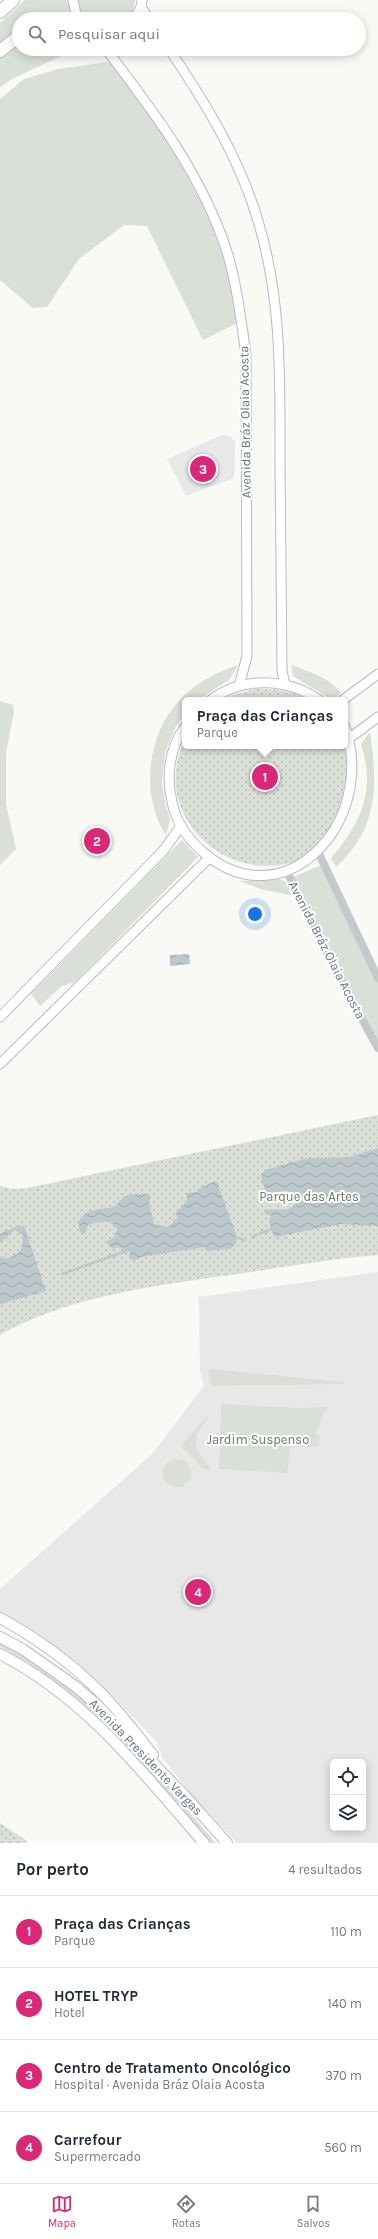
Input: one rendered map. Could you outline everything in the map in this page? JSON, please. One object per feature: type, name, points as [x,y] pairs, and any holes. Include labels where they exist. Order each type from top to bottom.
[{"type":"highway","points":[[0,12],[13,0]]},
{"type":"highway","points":[[0,52],[12,42]]},
{"type":"main road","points":[[73,0],[76,12]]},
{"type":"main road","points":[[138,12],[142,3]]},
{"type":"main road","name":"Avenida Bráz Olaia Acosta","points":[[111,56],[155,114],[178,149],[204,196],[229,260],[242,321],[246,354],[247,656],[239,686]]},
{"type":"main road","points":[[174,56],[190,80],[225,141],[258,220],[271,268],[278,328],[282,671],[286,685]]},
{"type":"main road","points":[[347,697],[378,674]]},
{"type":"main road","points":[[217,697],[239,686],[265,683],[286,685],[302,690],[314,697]]},
{"type":"main road","points":[[351,737],[378,717]]},
{"type":"main road","points":[[348,732],[357,755],[360,780]]},
{"type":"main road","points":[[182,733],[172,755],[169,773],[169,791],[181,826],[193,843],[209,858],[227,868],[246,873],[267,875],[287,872],[311,863],[335,843],[347,828]]},
{"type":"main road","points":[[0,1017],[163,852],[181,826]]},
{"type":"main road","points":[[0,1064],[209,858]]},
{"type":"main road","points":[[0,1618],[48,1648],[114,1707],[162,1766],[162,1774]]},
{"type":"main road","name":"Avenida Presidente Vargas","points":[[0,1636],[24,1650],[75,1686],[115,1722],[162,1774],[187,1798],[227,1843]]},
{"type":"main road","name":"Avenida Presidente Vargas","points":[[0,1654],[37,1676],[86,1713],[106,1732],[204,1843]]},
{"type":"street","points":[[320,856],[378,978]]},
{"type":"street","name":"Avenida Bráz Olaia Acosta","points":[[287,872],[342,983],[378,1048]]},
{"type":"shaded area","points":[[222,435],[229,436],[235,441],[234,478],[186,496],[167,459]]},
{"type":"shaded area","points":[[378,1272],[378,1843],[237,1843],[189,1792],[162,1757],[156,1741],[119,1702],[39,1634],[0,1612],[0,1589],[152,1454],[204,1386],[200,1370],[199,1297]]},
{"type":"green space","points":[[25,0],[69,0],[71,12],[12,12],[12,38],[0,47],[0,23]]},
{"type":"green space","points":[[77,0],[135,0],[132,12],[80,12]]},
{"type":"green space","points":[[12,47],[12,56],[61,56],[12,79],[0,87],[0,56]]},
{"type":"green space","points":[[115,61],[204,196],[227,253],[241,321],[203,340],[147,226],[124,225],[79,259],[47,307],[33,308],[0,280],[0,99],[24,79],[58,69]]},
{"type":"green space","points":[[238,665],[229,680],[203,697],[183,697],[198,684],[224,670]]},
{"type":"green space","points":[[291,665],[325,679],[341,693],[336,697],[327,697],[293,676]]},
{"type":"green space","points":[[255,689],[269,689],[296,694],[302,697],[229,697]]},
{"type":"green space","points":[[182,698],[182,718],[176,726],[165,753],[162,782],[170,820],[166,835],[157,818],[152,799],[150,780],[151,761],[163,723]]},
{"type":"green space","points":[[0,701],[13,705],[14,711],[6,754],[6,804],[16,849],[0,865]]},
{"type":"green space","points":[[370,732],[374,771],[372,806],[360,837],[350,853],[336,867],[331,858],[342,845],[358,819],[363,806],[367,777],[361,744]]},
{"type":"green space","points":[[182,749],[346,749],[353,786],[352,799],[346,814],[332,833],[299,860],[269,866],[242,862],[219,852],[199,836],[185,816],[177,792],[176,766]]},
{"type":"green space","points":[[182,840],[198,857],[75,982],[62,986],[40,1006],[31,994]]},
{"type":"green space","points":[[324,864],[378,977],[378,1047],[293,877]]},
{"type":"green space","points":[[280,879],[289,884],[291,895],[264,890],[239,881]]},
{"type":"green space","name":"Parque das Artes","points":[[378,1115],[378,1255],[330,1260],[132,1290],[78,1303],[51,1312],[25,1322],[0,1335],[0,1186],[11,1189],[27,1188]]},
{"type":"green space","points":[[211,1369],[344,1382],[344,1384],[213,1386],[211,1385],[208,1371]]},
{"type":"green space","name":"Jardim Suspenso","points":[[221,1404],[300,1408],[329,1407],[322,1416],[316,1434],[320,1436],[319,1445],[316,1447],[290,1448],[287,1473],[219,1469]]},
{"type":"green space","points":[[209,1414],[196,1439],[199,1454],[210,1467],[208,1470],[204,1469],[198,1464],[183,1449],[182,1445]]},
{"type":"green space","points":[[177,1459],[187,1463],[191,1473],[187,1483],[177,1487],[167,1483],[163,1473],[167,1463]]},
{"type":"green space","points":[[0,1641],[29,1659],[68,1687],[119,1731],[216,1843],[211,1843],[107,1724],[29,1663],[0,1647]]},
{"type":"green space","points":[[0,1823],[27,1841],[25,1843],[0,1843]]},
{"type":"water","points":[[189,954],[190,964],[170,966],[170,955]]},
{"type":"water","points":[[378,1148],[378,1226],[341,1224],[274,1237],[269,1222],[271,1216],[265,1214],[264,1210],[283,1210],[291,1208],[298,1201],[292,1193],[288,1191],[266,1193],[261,1176],[265,1170],[307,1158],[350,1157]]},
{"type":"water","points":[[213,1182],[217,1182],[237,1237],[236,1243],[230,1249],[207,1251],[204,1247],[141,1257],[133,1261],[129,1256],[130,1252],[118,1247],[113,1249],[106,1242],[113,1238],[118,1230],[112,1224],[108,1222],[97,1222],[88,1225],[84,1234],[80,1231],[80,1219],[88,1212],[112,1207],[124,1197],[140,1194],[149,1194],[151,1197],[149,1203],[154,1224],[167,1227],[173,1223],[173,1220],[177,1219],[176,1213],[187,1201],[187,1193],[198,1192],[199,1189]]},
{"type":"water","points":[[24,1226],[46,1291],[0,1304],[0,1257],[8,1258],[17,1254],[22,1247],[23,1235],[15,1230],[0,1242],[0,1234],[15,1227]]},
{"type":"waterway","points":[[252,1237],[274,1228]]},
{"type":"waterway","points":[[235,1237],[244,1240]]},
{"type":"waterway","points":[[62,1274],[129,1250]]},
{"type":"place","name":"Centro de Tratamento Oncológico","points":[[203,469]]},
{"type":"place","name":"Praça das Crianças","points":[[265,777]]},
{"type":"place","name":"HOTEL TRYP","points":[[97,841]]},
{"type":"place","name":"Carrefour","points":[[198,1592]]}]
